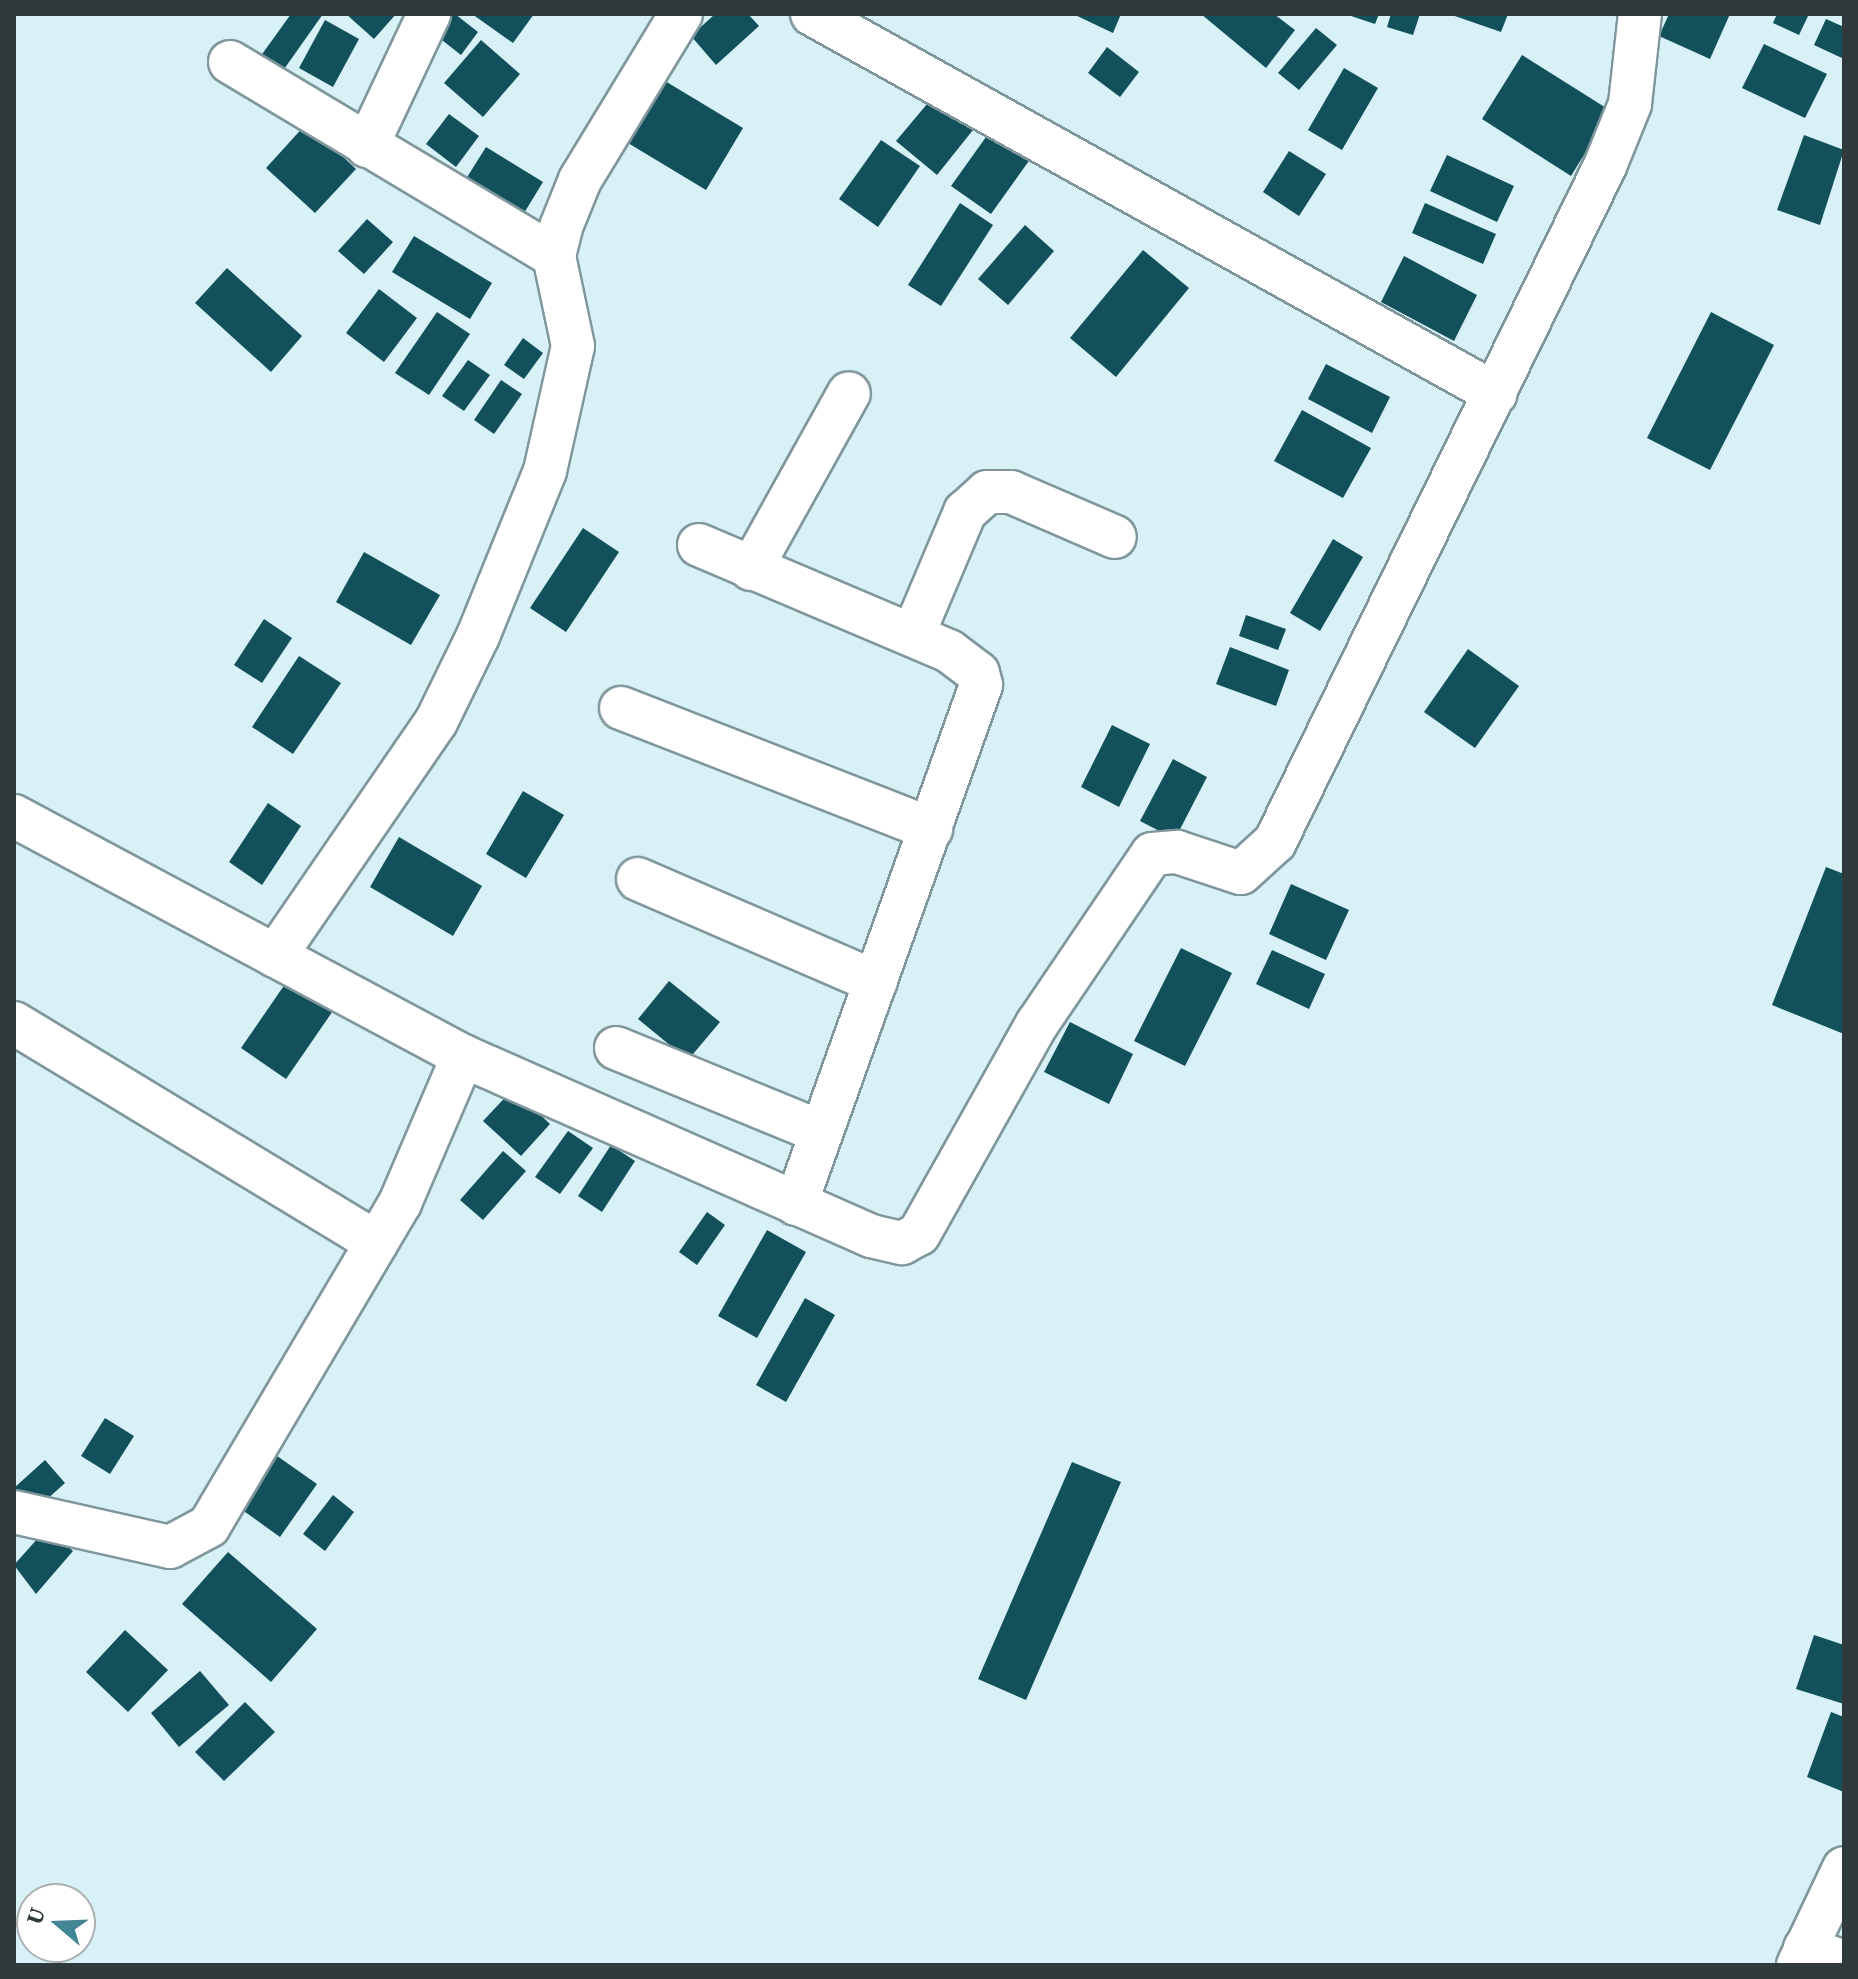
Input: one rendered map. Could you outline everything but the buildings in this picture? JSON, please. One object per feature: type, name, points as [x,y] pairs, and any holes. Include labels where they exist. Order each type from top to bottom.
[{"type":"street","points":[[367,146],[429,14]]},
{"type":"street","points":[[275,956],[436,722],[545,471],[573,346],[554,256],[580,180],[681,14]]},
{"type":"street","points":[[812,14],[1496,394]]},
{"type":"street","points":[[14,816],[463,1056],[889,1242],[919,1234],[1037,1024],[1152,854],[1177,852],[1241,873],[1260,862],[1496,394],[1630,104],[1640,14]]},
{"type":"street","points":[[230,62],[554,256]]},
{"type":"street","points":[[751,569],[849,393]]},
{"type":"street","points":[[913,635],[965,512],[987,492],[1011,492],[1115,537]]},
{"type":"street","points":[[699,545],[913,635],[967,662],[981,685],[796,1204]]},
{"type":"street","points":[[621,708],[931,829]]},
{"type":"street","points":[[638,879],[876,982]]},
{"type":"street","points":[[14,1023],[377,1243]]},
{"type":"street","points":[[616,1048],[821,1132]]},
{"type":"street","points":[[14,1512],[128,1542],[186,1545],[217,1513],[377,1243],[463,1056]]},
{"type":"street","points":[[1844,1868],[1802,1957],[1844,1962]]}]
